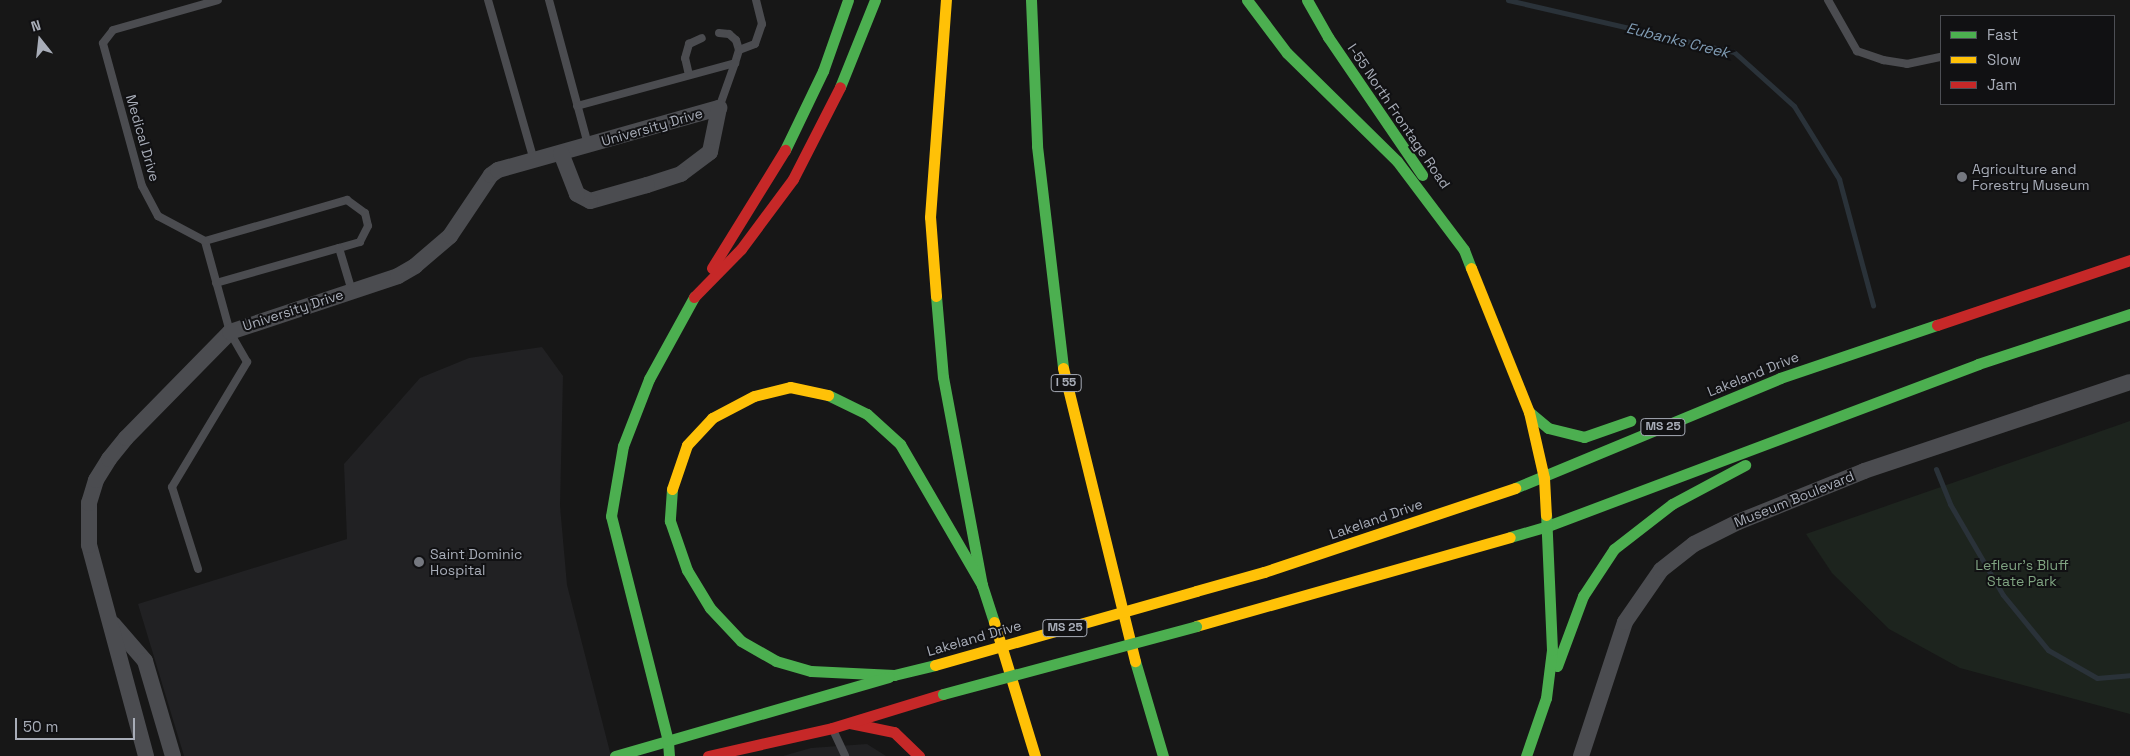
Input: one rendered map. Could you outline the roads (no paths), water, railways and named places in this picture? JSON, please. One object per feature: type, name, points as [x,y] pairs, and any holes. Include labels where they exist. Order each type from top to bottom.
[{"type":"main road","points":[[669,756],[668,741],[610,516],[624,446],[635,410],[696,293],[776,169],[824,71],[848,0]]},
{"type":"main road","points":[[696,293],[741,249],[793,179],[835,100],[875,0]]},
{"type":"main road","points":[[946,0],[930,218],[944,377],[982,584],[1035,756]]},
{"type":"main road","name":"I 55","points":[[1031,0],[1036,146],[1064,373],[1144,704],[1163,756]]},
{"type":"main road","points":[[1248,0],[1287,53],[1397,161],[1464,250],[1529,412],[1544,478],[1544,527],[1552,650],[1546,698]]},
{"type":"main road","name":"I-55 North Frontage Road","points":[[1307,0],[1328,37],[1422,173],[1464,250]]},
{"type":"main road","name":"Lakeland Drive","points":[[615,756],[894,675],[1264,572],[1544,478],[1780,378],[2130,260]]},
{"type":"main road","name":"MS 25","points":[[708,756],[832,728],[846,722],[943,694],[1196,626],[1544,527],[1978,364],[2130,314]]},
{"type":"main road","points":[[1675,407],[1780,378]]},
{"type":"main road","points":[[894,675],[811,672],[776,660],[741,641],[710,608],[687,570],[670,520],[672,484],[684,453],[712,418],[754,396],[790,387],[828,395],[867,414],[900,444],[982,584]]},
{"type":"main road","points":[[1529,412],[1548,428],[1584,437],[1639,418]]},
{"type":"main road","points":[[1526,756],[1583,596],[1614,549],[1672,504],[1824,421]]},
{"type":"main road","points":[[846,722],[894,732],[919,756]]},
{"type":"street","name":"University Drive","points":[[146,756],[120,668],[111,622],[88,535],[89,503],[96,480],[126,438],[230,332],[398,276],[415,266],[450,236],[491,175],[498,170],[720,108],[710,152],[681,174],[647,185],[590,201],[577,194],[561,153]]},
{"type":"street","name":"Museum Boulevard","points":[[1581,756],[1625,622],[1661,570],[1694,544],[1738,522],[1864,471],[2130,382]]},
{"type":"street","name":"University Drive","points":[[111,622],[145,661],[173,756]]},
{"type":"lane","name":"Medical Drive","points":[[205,240],[158,216],[146,193],[103,43],[113,30],[218,0]]},
{"type":"lane","points":[[488,0],[534,160]]},
{"type":"lane","points":[[549,0],[588,145]]},
{"type":"lane","points":[[739,50],[755,44],[762,24],[756,0]]},
{"type":"lane","points":[[1828,0],[1858,51],[1883,60],[1907,64],[1940,57]]},
{"type":"lane","points":[[719,33],[729,34],[736,40],[739,50],[720,108]]},
{"type":"lane","points":[[690,75],[685,58],[689,44],[702,38]]},
{"type":"lane","points":[[577,106],[735,63]]},
{"type":"lane","points":[[198,569],[172,487],[248,362],[230,332],[216,283],[205,240],[348,200],[365,213],[368,226],[360,242],[216,283]]},
{"type":"lane","points":[[339,248],[352,291]]},
{"type":"lane","points":[[832,728],[845,756]]},
{"type":"waterway","name":"Eubanks Creek","points":[[1508,0],[1734,52],[1794,106],[1839,179],[1873,305]]},
{"type":"waterway","name":"Eubanks Creek","points":[[1936,469],[1950,504],[2003,595],[2048,650],[2097,678],[2130,675]]},
{"type":"place","name":"Agriculture and Forestry Museum","points":[[1962,177]]},
{"type":"place","name":"Saint Dominic Hospital","points":[[419,562]]},
{"type":"park label","name":"Lefleur's Bluff State Park","points":[[2022,574]]}]
